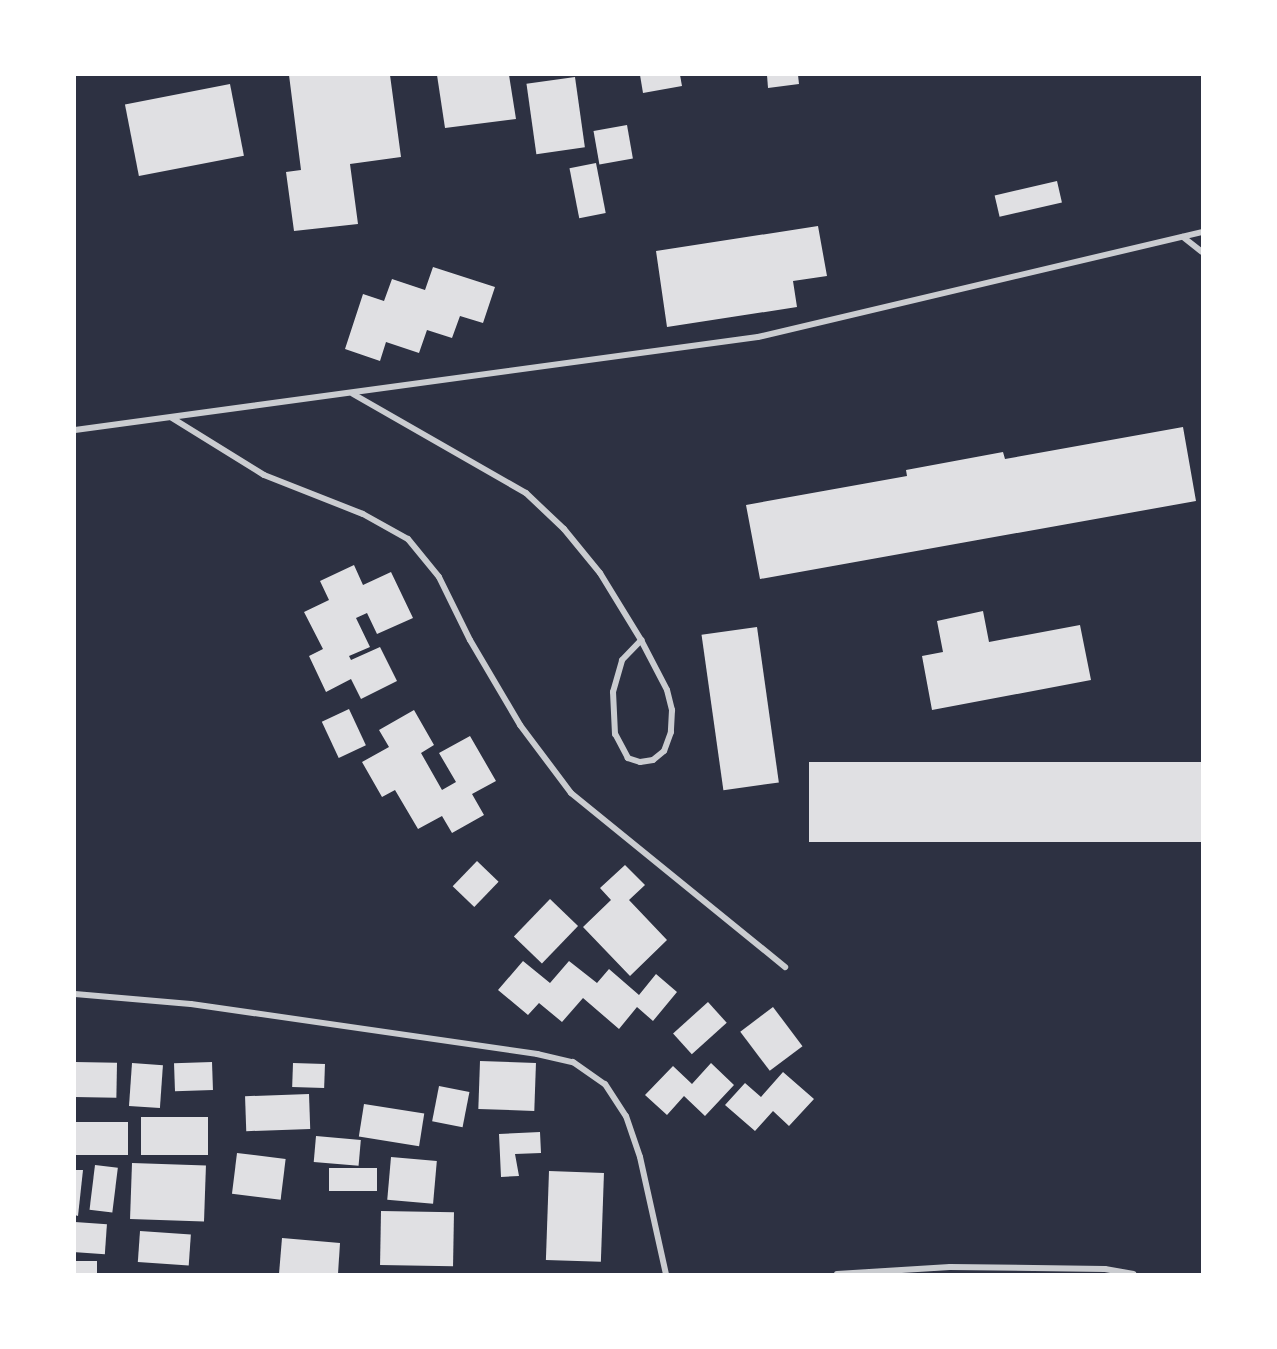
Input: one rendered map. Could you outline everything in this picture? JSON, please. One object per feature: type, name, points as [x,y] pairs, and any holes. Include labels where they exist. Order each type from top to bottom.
[{"type":"street","points":[[75,430],[758,337],[1202,232]]},
{"type":"street","points":[[1184,237],[1202,252]]},
{"type":"street","points":[[352,393],[526,493],[564,529],[600,573],[641,640],[667,690],[672,710],[670,732],[664,751],[653,760],[640,762],[628,758],[615,734],[613,692],[622,660],[641,640]]},
{"type":"street","points":[[172,417],[264,475],[363,514],[408,539],[439,577],[470,640],[520,725],[571,793],[784,968]]},
{"type":"street","points":[[75,994],[191,1004],[537,1054],[573,1062],[605,1084],[626,1116],[640,1157],[666,1274]]},
{"type":"street","points":[[837,1274],[950,1267],[1105,1269],[1134,1274]]},
{"type":"building","points":[[289,75],[390,75],[401,157],[350,164],[358,224],[294,231],[286,172],[301,170]]},
{"type":"building","points":[[437,75],[509,75],[516,119],[445,128]]},
{"type":"building","points":[[640,75],[680,75],[682,86],[643,93]]},
{"type":"building","points":[[767,75],[798,75],[799,84],[768,88]]},
{"type":"building","points":[[575,77],[585,147],[536,154],[526,84]]},
{"type":"building","points":[[230,84],[244,156],[139,176],[125,104]]},
{"type":"building","points":[[627,125],[633,158],[599,164],[594,131]]},
{"type":"building","points":[[596,163],[606,213],[579,218],[569,168]]},
{"type":"building","points":[[1057,181],[1062,202],[1000,217],[995,195]]},
{"type":"building","points":[[818,226],[827,276],[793,281],[797,307],[667,327],[656,251]]},
{"type":"building","points":[[433,267],[495,287],[483,323],[460,316],[452,338],[427,330],[419,353],[386,342],[380,361],[345,349],[363,294],[384,301],[392,279],[425,290]]},
{"type":"building","points":[[1183,427],[1196,501],[760,579],[746,505],[907,476],[906,470],[1003,452],[1005,459]]},
{"type":"building","points":[[354,565],[363,585],[391,572],[413,618],[377,634],[367,613],[356,618],[370,647],[349,656],[351,660],[380,647],[397,681],[361,699],[351,679],[326,692],[309,656],[323,649],[304,612],[329,600],[320,581]]},
{"type":"building","points":[[983,611],[989,642],[1080,625],[1091,680],[932,710],[922,656],[943,652],[937,621]]},
{"type":"building","points":[[757,627],[779,782],[723,790],[702,635]]},
{"type":"building","points":[[349,709],[366,745],[339,758],[322,722]]},
{"type":"building","points":[[414,710],[434,745],[421,753],[442,790],[456,782],[439,753],[470,736],[496,781],[472,794],[484,815],[452,833],[442,816],[418,829],[395,790],[382,797],[362,762],[389,747],[379,730]]},
{"type":"building","points":[[809,762],[1202,762],[1202,842],[809,842]]},
{"type":"building","points":[[477,861],[499,882],[474,907],[453,886]]},
{"type":"building","points":[[625,865],[645,885],[629,900],[667,940],[630,976],[583,927],[611,900],[600,888]]},
{"type":"building","points":[[550,899],[578,926],[542,963],[514,936]]},
{"type":"building","points":[[523,961],[550,983],[569,961],[597,983],[609,969],[639,995],[656,974],[677,992],[653,1021],[637,1007],[619,1029],[583,998],[562,1022],[539,1003],[528,1015],[498,990]]},
{"type":"building","points":[[708,1002],[727,1023],[692,1054],[673,1033]]},
{"type":"building","points":[[773,1007],[802,1046],[770,1071],[740,1032]]},
{"type":"building","points":[[480,1061],[536,1063],[534,1111],[478,1109]]},
{"type":"building","points":[[75,1062],[117,1063],[116,1098],[75,1097]]},
{"type":"building","points":[[212,1062],[213,1090],[175,1091],[174,1063]]},
{"type":"building","points":[[132,1063],[163,1065],[160,1108],[129,1106]]},
{"type":"building","points":[[293,1063],[325,1064],[324,1088],[292,1087]]},
{"type":"building","points":[[711,1063],[734,1085],[705,1116],[684,1096],[667,1115],[645,1095],[673,1066],[692,1084]]},
{"type":"building","points":[[783,1072],[814,1099],[789,1126],[773,1111],[755,1131],[725,1105],[745,1083],[761,1097]]},
{"type":"building","points":[[439,1086],[469,1092],[463,1127],[432,1121]]},
{"type":"building","points":[[309,1094],[310,1129],[246,1131],[245,1096]]},
{"type":"building","points":[[364,1104],[424,1114],[419,1146],[359,1137]]},
{"type":"building","points":[[141,1117],[208,1117],[208,1155],[141,1155]]},
{"type":"building","points":[[75,1122],[128,1122],[128,1155],[75,1155]]},
{"type":"building","points":[[540,1132],[541,1153],[515,1154],[519,1176],[501,1177],[499,1134]]},
{"type":"building","points":[[316,1136],[361,1140],[359,1166],[314,1162]]},
{"type":"building","points":[[237,1153],[286,1159],[281,1200],[232,1194]]},
{"type":"building","points":[[391,1157],[437,1161],[433,1204],[387,1200]]},
{"type":"building","points":[[132,1163],[206,1166],[204,1222],[130,1219]]},
{"type":"building","points":[[95,1165],[118,1168],[112,1212],[90,1210]]},
{"type":"building","points":[[329,1168],[377,1168],[377,1191],[329,1191]]},
{"type":"building","points":[[75,1170],[83,1170],[78,1216],[75,1215]]},
{"type":"building","points":[[549,1171],[604,1173],[601,1262],[546,1260]]},
{"type":"building","points":[[381,1211],[454,1212],[453,1266],[380,1265]]},
{"type":"building","points":[[75,1222],[107,1224],[105,1254],[75,1252]]},
{"type":"building","points":[[140,1231],[191,1235],[189,1265],[138,1262]]},
{"type":"building","points":[[282,1238],[340,1243],[338,1274],[279,1274]]},
{"type":"building","points":[[75,1261],[97,1261],[97,1274],[75,1274]]}]
